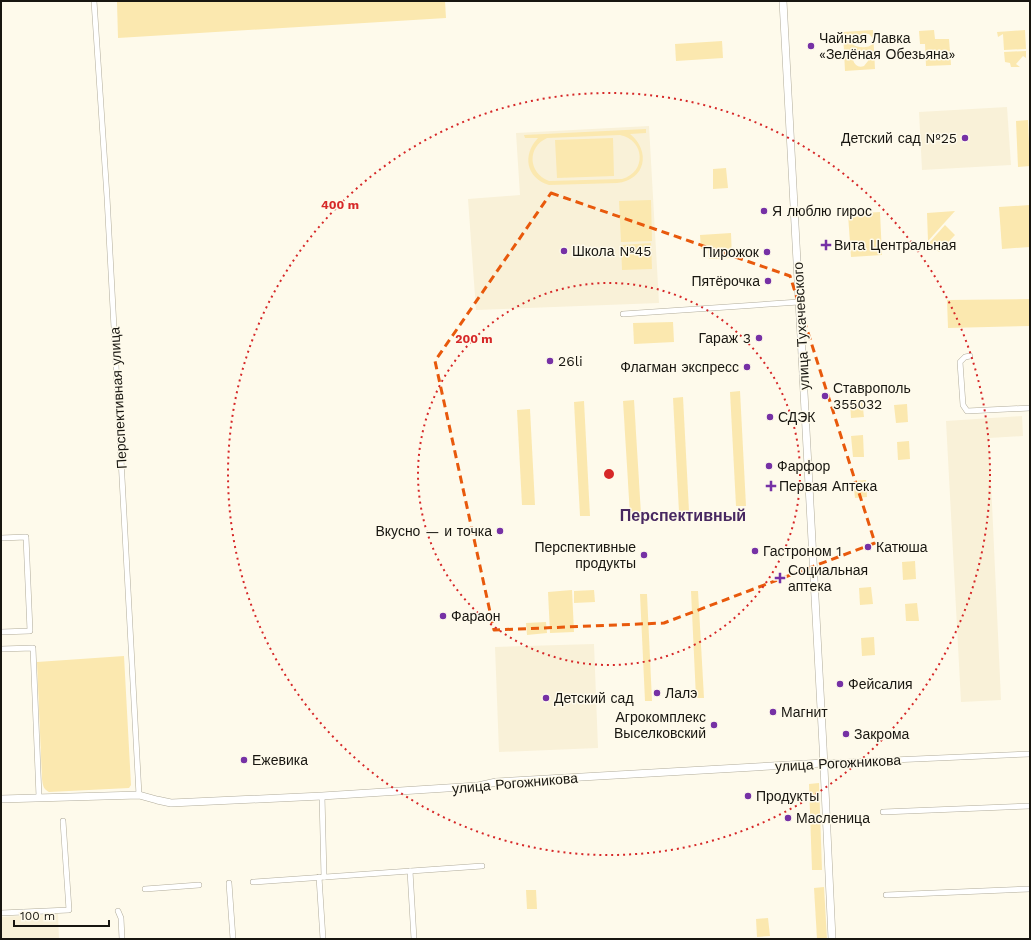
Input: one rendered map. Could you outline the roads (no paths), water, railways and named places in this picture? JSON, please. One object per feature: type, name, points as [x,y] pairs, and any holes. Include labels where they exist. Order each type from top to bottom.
[{"type":"main road","name":"улица Тухачевского","points":[[783,1],[832,939]]},
{"type":"main road","name":"улица Рогожникова","points":[[1,799],[139,795],[171,802],[322,796],[478,786],[496,782],[824,763]]},
{"type":"street","name":"Перспективная улица","points":[[94,1],[107,197],[139,795]]},
{"type":"street","points":[[623,314],[799,302]]},
{"type":"street","points":[[970,356],[965,357],[960,362],[963,405],[967,411],[1030,408]]},
{"type":"street","points":[[1,538],[26,537],[30,631],[1,632]]},
{"type":"street","points":[[1,649],[33,648],[40,798]]},
{"type":"street","name":"улица Рогожникова","points":[[824,763],[1030,754]]},
{"type":"street","points":[[322,796],[323,939]]},
{"type":"street","points":[[883,812],[1030,806]]},
{"type":"street","points":[[1,913],[69,910],[63,822]]},
{"type":"street","points":[[253,882],[482,866]]},
{"type":"street","points":[[410,871],[414,939]]},
{"type":"street","points":[[229,883],[233,939]]},
{"type":"street","points":[[145,889],[199,885]]},
{"type":"street","points":[[886,895],[1030,889]]},
{"type":"street","points":[[118,910],[121,918],[122,939]]},
{"type":"place","name":"Чайная Лавка «Зелёная Обезьяна»","points":[[811,46]]},
{"type":"place","name":"Детский сад №25","points":[[965,138]]},
{"type":"place","name":"Я люблю гирос","points":[[764,211]]},
{"type":"place","name":"Вита Центральная","points":[[826,245]]},
{"type":"place","name":"Школа №45","points":[[564,251]]},
{"type":"place","name":"Пирожок","points":[[767,252]]},
{"type":"place","name":"Пятёрочка","points":[[768,281]]},
{"type":"place","name":"Гараж 3","points":[[759,338]]},
{"type":"place","name":"26li","points":[[550,361]]},
{"type":"place","name":"Флагман экспресс","points":[[747,367]]},
{"type":"place","name":"Ставрополь 355032","points":[[825,396]]},
{"type":"place","name":"СДЭК","points":[[770,417]]},
{"type":"place","name":"Фарфор","points":[[769,466]]},
{"type":"place","name":"Первая Аптека","points":[[771,486]]},
{"type":"place","name":"Вкусно — и точка","points":[[500,531]]},
{"type":"place","name":"Катюша","points":[[868,547]]},
{"type":"place","name":"Гастроном 1","points":[[755,551]]},
{"type":"place","name":"Перспективные продукты","points":[[644,555]]},
{"type":"place","name":"Социальная аптека","points":[[780,578]]},
{"type":"place","name":"Фараон","points":[[443,616]]},
{"type":"place","name":"Фейсалия","points":[[840,684]]},
{"type":"place","name":"Лалэ","points":[[657,693]]},
{"type":"place","name":"Детский сад","points":[[546,698]]},
{"type":"place","name":"Магнит","points":[[773,712]]},
{"type":"place","name":"Агрокомплекс Выселковский","points":[[714,725]]},
{"type":"place","name":"Закрома","points":[[846,734]]},
{"type":"place","name":"Ежевика","points":[[244,760]]},
{"type":"place","name":"Продукты","points":[[748,796]]},
{"type":"place","name":"Масленица","points":[[788,818]]},
{"type":"district","name":"Перспективный","points":[[683,515]]}]
